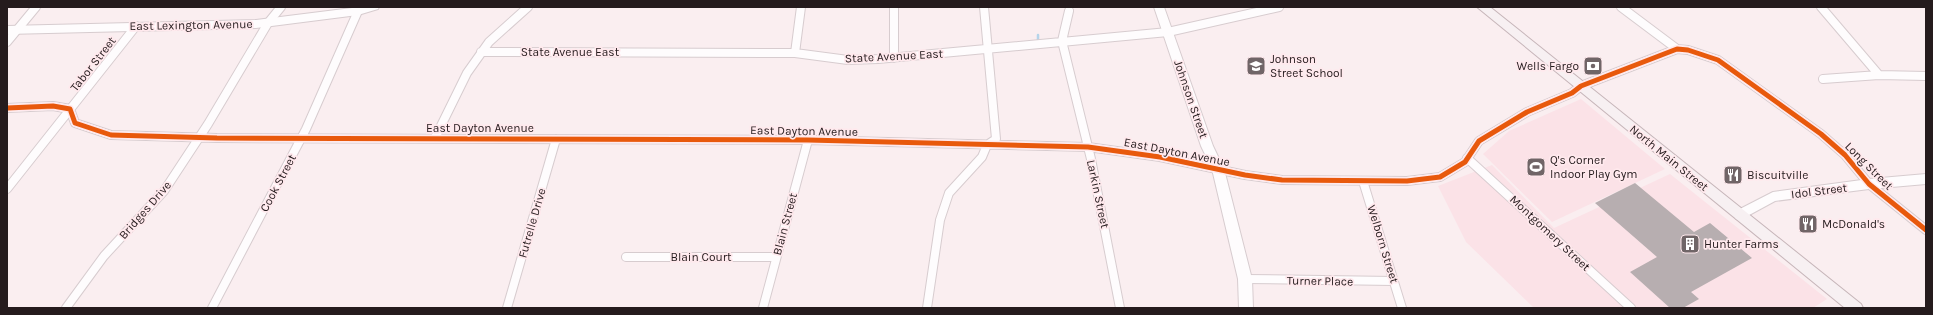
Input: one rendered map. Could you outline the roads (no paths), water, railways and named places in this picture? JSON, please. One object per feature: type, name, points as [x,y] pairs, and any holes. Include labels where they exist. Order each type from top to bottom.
[{"type":"main road","name":"North Main Street","points":[[1483,7],[1856,308]]},
{"type":"street","points":[[7,42],[12,30],[36,7]]},
{"type":"street","name":"Bridges Drive","points":[[66,308],[104,256],[164,191],[200,137],[268,23],[281,7]]},
{"type":"street","name":"East Lexington Avenue","points":[[12,30],[268,23],[358,11],[374,7]]},
{"type":"street","points":[[435,138],[467,72],[481,52],[500,30],[528,7]]},
{"type":"street","points":[[795,53],[801,7]]},
{"type":"street","points":[[894,7],[894,58]]},
{"type":"street","points":[[927,308],[940,220],[949,193],[982,157],[987,145],[996,139],[984,7]]},
{"type":"street","name":"Johnson Street","points":[[1158,7],[1207,146],[1218,170],[1245,279],[1246,308]]},
{"type":"street","name":"State Avenue East","points":[[481,52],[795,53],[848,60],[894,58],[1168,32],[1279,7]]},
{"type":"street","points":[[1621,7],[1678,49]]},
{"type":"street","points":[[1821,7],[1879,75]]},
{"type":"street","name":"Cook Street","points":[[212,308],[300,137],[306,129],[358,11]]},
{"type":"street","name":"Larkin Street","points":[[1069,12],[1062,42],[1088,147],[1120,308]]},
{"type":"street","name":"Tabor Street","points":[[7,189],[136,26]]},
{"type":"street","name":"East Dayton Avenue","points":[[70,109],[75,123],[111,135],[200,137],[808,140],[1088,147],[1160,157],[1218,170],[1282,180],[1407,181],[1440,177],[1465,162],[1479,141],[1528,112],[1572,92],[1581,86],[1678,49]]},
{"type":"street","name":"Long Street","points":[[1678,49],[1688,50],[1718,60],[1821,134],[1845,155],[1869,184],[1926,230]]},
{"type":"street","points":[[1823,79],[1879,75],[1926,76]]},
{"type":"street","points":[[7,108],[53,106],[70,109]]},
{"type":"street","name":"Futrelle Drive","points":[[507,308],[556,139]]},
{"type":"street","name":"Blain Street","points":[[763,308],[808,140]]},
{"type":"street","name":"Montgomery Street","points":[[1467,158],[1632,308]]},
{"type":"street","name":"Idol Street","points":[[1740,215],[1773,197],[1869,184],[1926,179]]},
{"type":"street","name":"Welborn Street","points":[[1363,181],[1402,308]]},
{"type":"street","name":"Blain Court","points":[[626,257],[776,257]]},
{"type":"street","name":"Turner Place","points":[[1245,279],[1394,281]]},
{"type":"waterway","points":[[1038,35],[1038,40]]},
{"type":"place","name":"Johnson Street School","points":[[1256,66]]},
{"type":"place","name":"Wells Fargo","points":[[1593,66]]},
{"type":"place","name":"Q's Corner Indoor Play Gym","points":[[1536,167]]},
{"type":"place","name":"Biscuitville","points":[[1733,175]]},
{"type":"place","name":"McDonald's","points":[[1808,224]]},
{"type":"place","name":"Hunter Farms","points":[[1690,244]]}]
